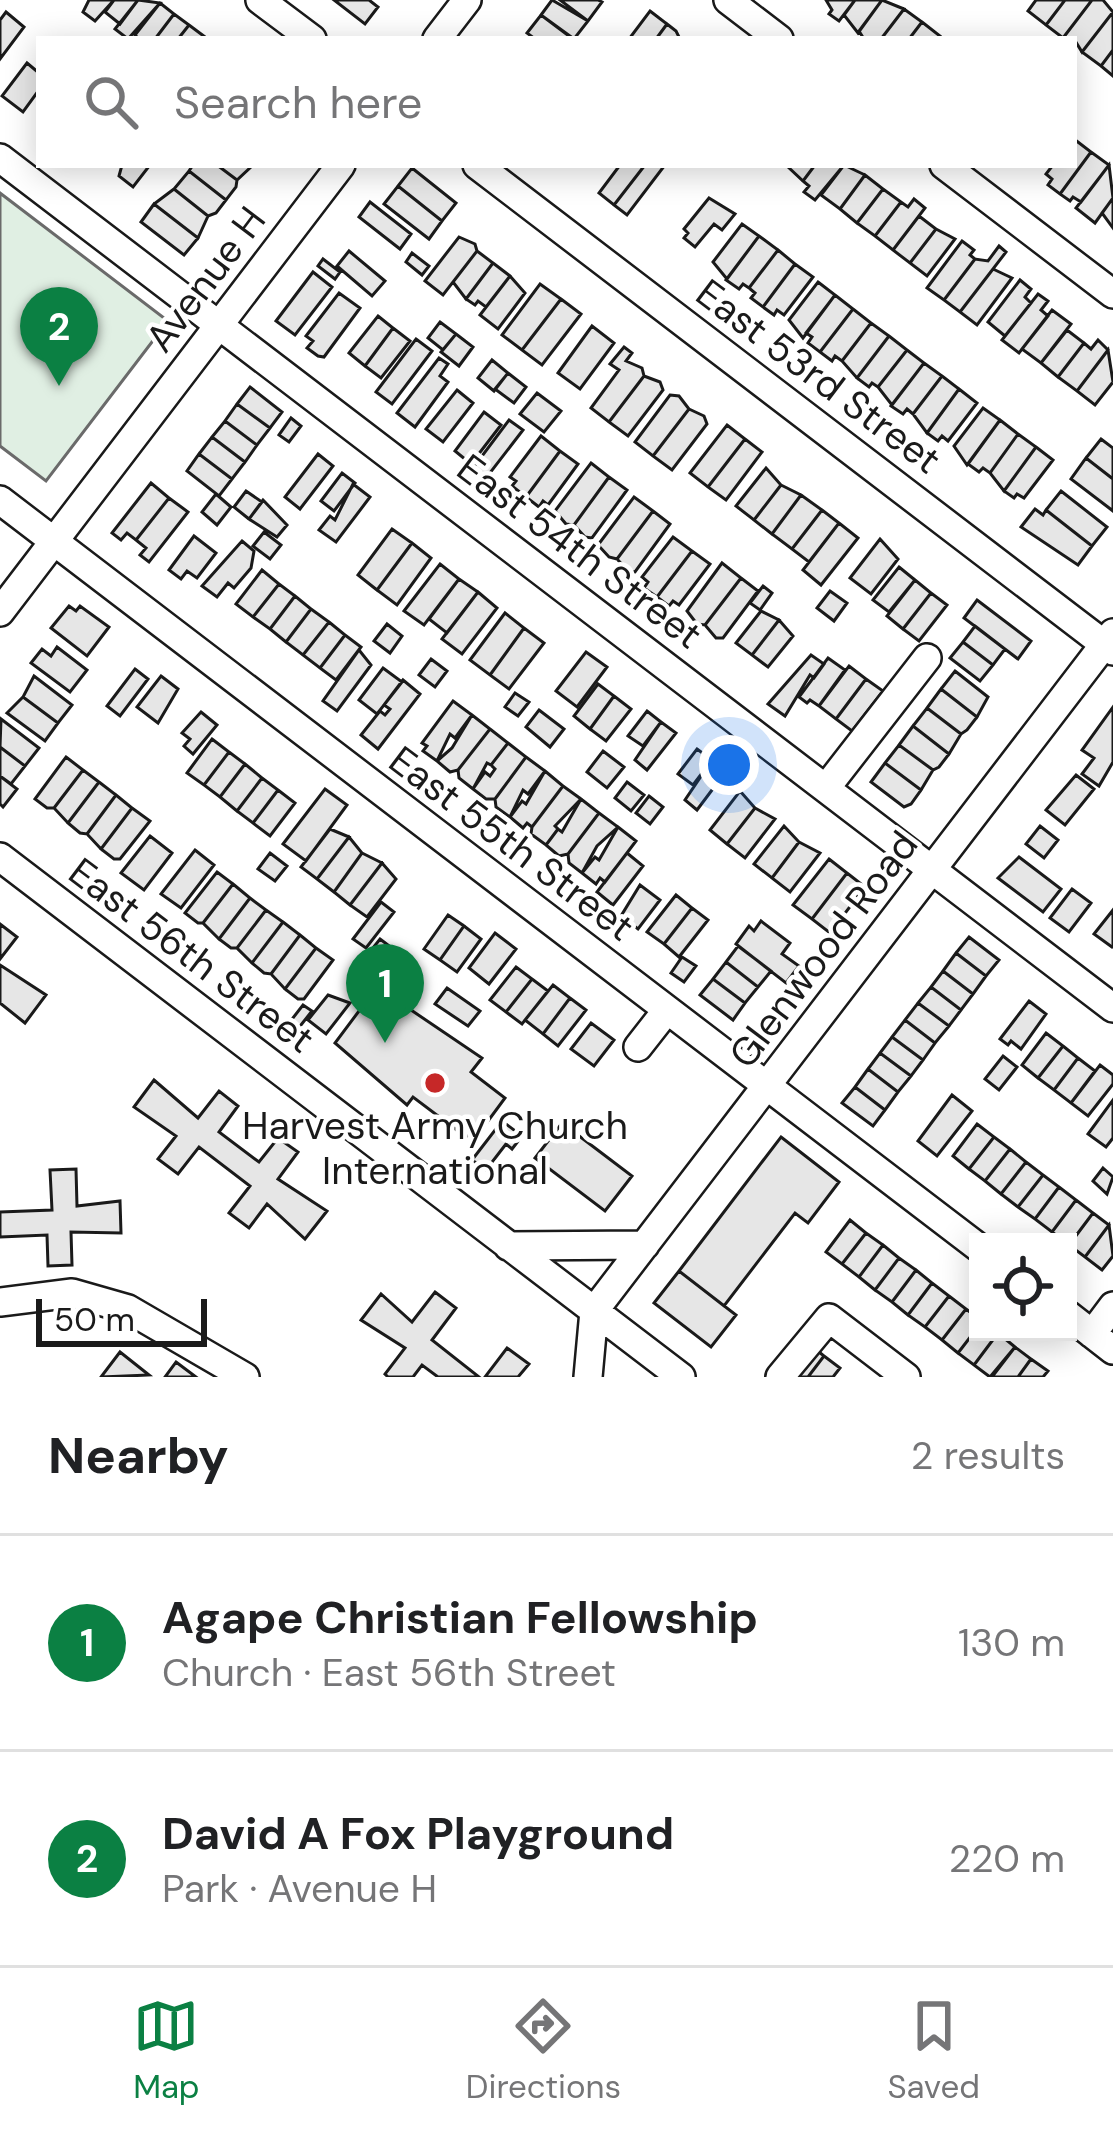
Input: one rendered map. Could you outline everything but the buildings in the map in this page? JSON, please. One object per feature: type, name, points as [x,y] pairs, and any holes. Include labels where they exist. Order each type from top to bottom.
[{"type":"street","points":[[260,0],[308,36]]},
{"type":"street","points":[[439,36],[466,0]]},
{"type":"street","points":[[728,0],[775,36]]},
{"type":"street","name":"East 54th Street","points":[[0,158],[1113,1008]]},
{"type":"street","name":"Avenue H","points":[[0,612],[339,168]]},
{"type":"street","name":"East 53rd Street","points":[[481,168],[1110,642]]},
{"type":"street","points":[[948,168],[1113,294]]},
{"type":"street","name":"East 55th Street","points":[[0,500],[969,1240]]},
{"type":"street","name":"Glenwood Road","points":[[594,1312],[1110,642]]},
{"type":"street","points":[[826,788],[927,658]]},
{"type":"street","name":"East 56th Street","points":[[0,857],[682,1377]]},
{"type":"street","points":[[638,1047],[667,1010]]},
{"type":"street","points":[[508,1246],[645,1245]]},
{"type":"street","points":[[0,1302],[72,1293],[128,1309],[245,1377]]},
{"type":"street","points":[[1077,1322],[1102,1342],[1113,1306]]},
{"type":"street","points":[[588,1377],[594,1312]]},
{"type":"street","points":[[780,1377],[830,1318],[906,1377]]},
{"type":"green space","points":[[0,193],[168,321],[46,481],[0,446]]},
{"type":"place","name":"David A Fox Playground","points":[[59,386]]},
{"type":"place","name":"Agape Christian Fellowship","points":[[385,1043]]},
{"type":"place","name":"Harvest Army Church International","points":[[435,1083]]}]
